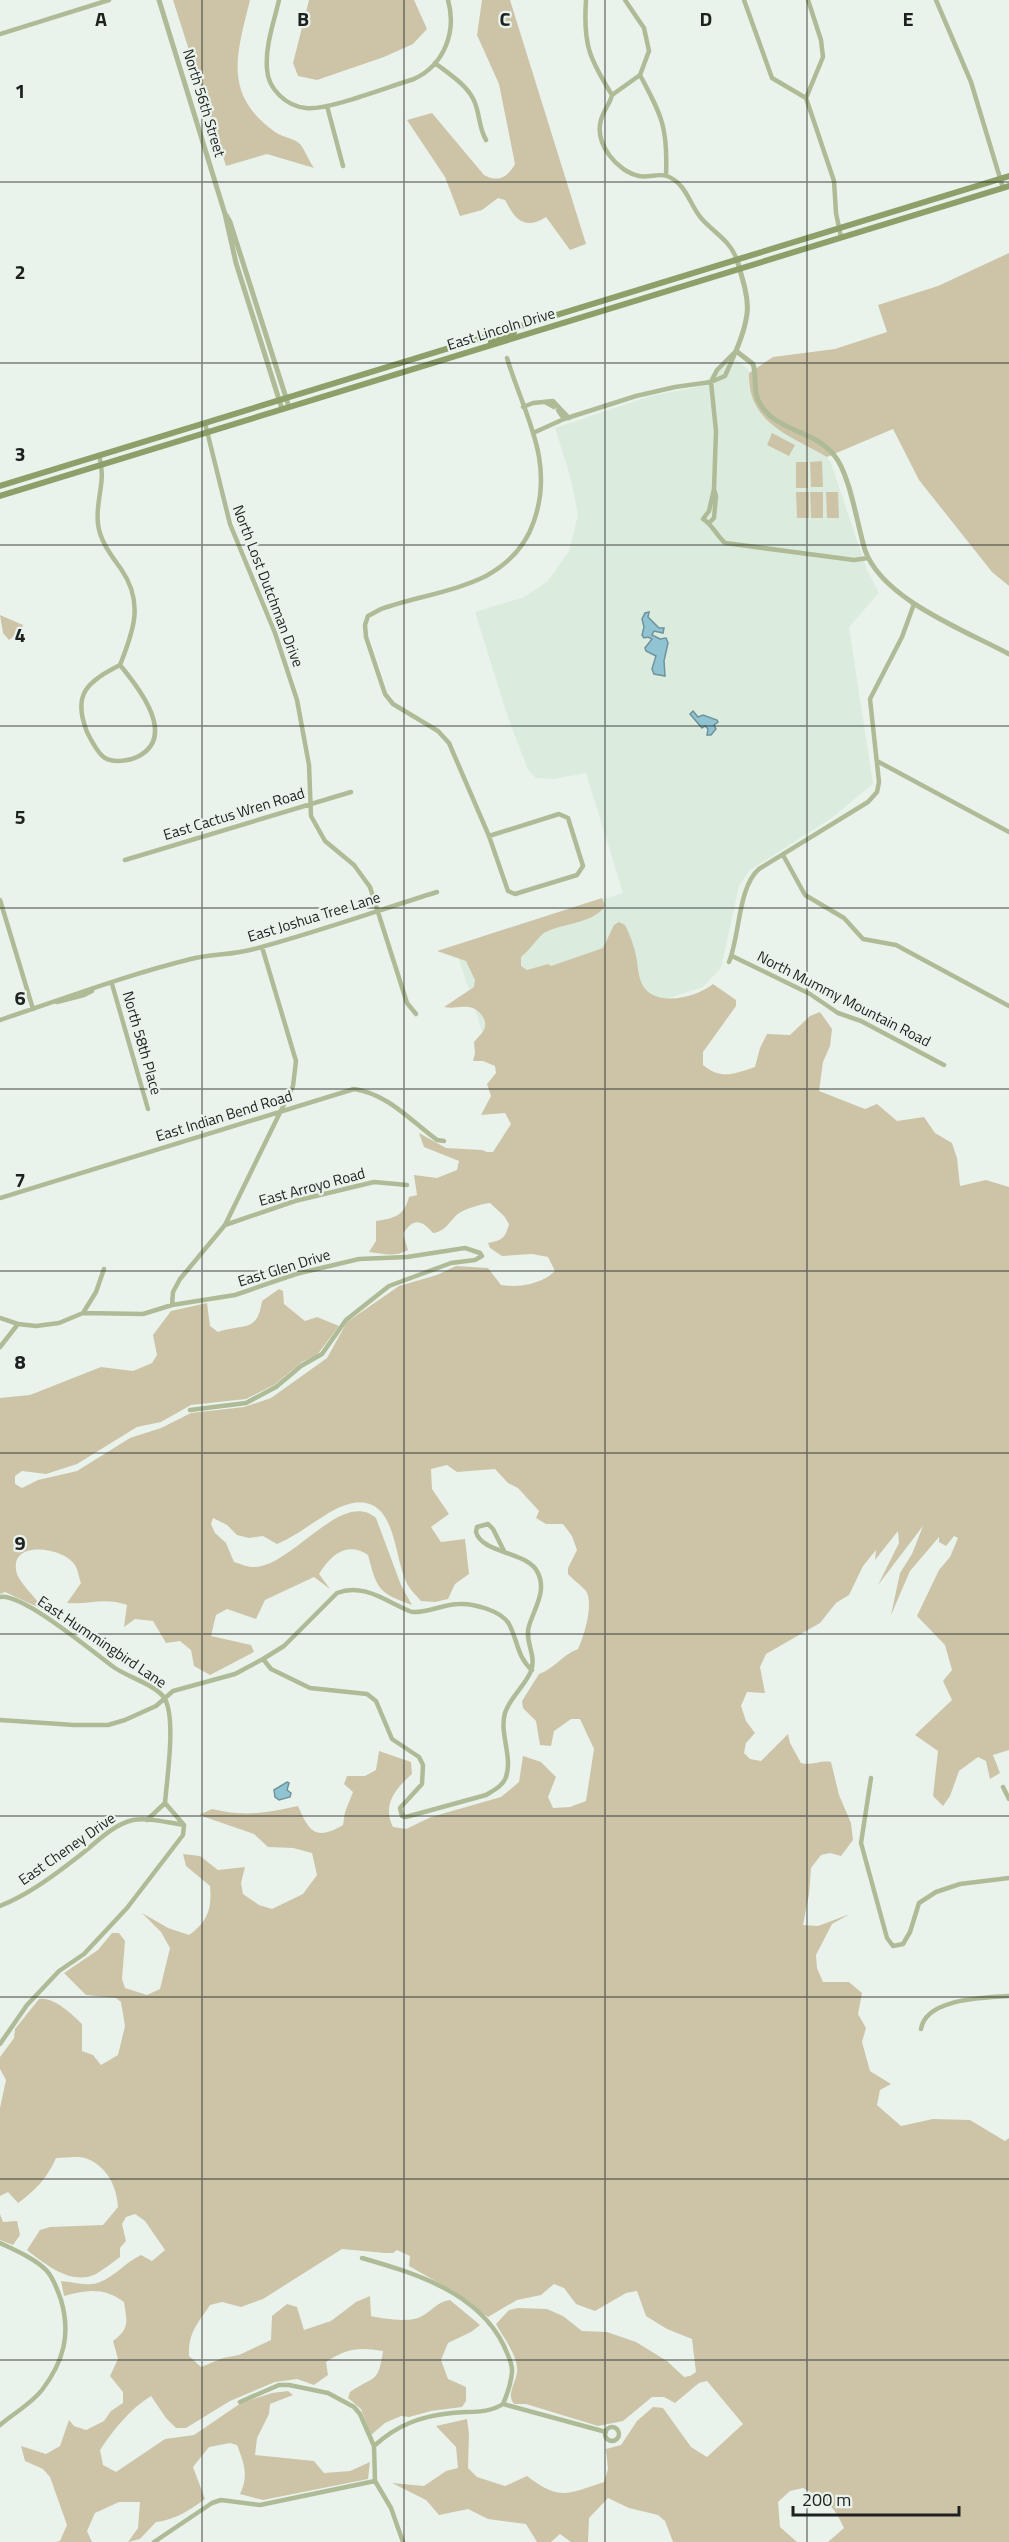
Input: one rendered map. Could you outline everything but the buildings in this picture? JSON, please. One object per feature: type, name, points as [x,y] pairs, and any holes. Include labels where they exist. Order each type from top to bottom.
[{"type":"main road","name":"East Lincoln Drive","points":[[0,486],[1009,176]]},
{"type":"main road","name":"East Lincoln Drive","points":[[0,496],[1006,187]]},
{"type":"main road","points":[[630,292],[633,301]]},
{"type":"main road","points":[[488,345],[493,339],[522,330],[528,324]]},
{"type":"street","points":[[0,34],[109,0]]},
{"type":"street","name":"North 56th Street","points":[[159,0],[225,214],[232,247],[282,399],[282,409]]},
{"type":"street","points":[[279,0],[266,61],[269,81],[277,93],[295,106],[307,109],[327,106],[414,79],[435,63],[450,37],[452,13],[448,0]]},
{"type":"street","points":[[586,0],[585,37],[595,68],[612,95]]},
{"type":"street","points":[[533,432],[566,418],[636,396],[711,382],[725,376],[748,317],[748,296],[732,247],[702,219],[684,188],[666,176],[639,176],[626,171],[612,159],[602,140],[601,120],[612,95],[640,75],[649,51],[644,28],[625,0]]},
{"type":"street","points":[[744,0],[772,78],[806,98],[834,181],[836,213],[841,237]]},
{"type":"street","points":[[806,98],[823,57],[821,39],[808,0]]},
{"type":"street","points":[[936,0],[971,82],[1001,179],[1006,187]]},
{"type":"street","points":[[435,63],[466,88],[475,102],[481,131],[486,140]]},
{"type":"street","points":[[640,75],[660,113],[667,144],[666,176]]},
{"type":"street","points":[[327,106],[343,166]]},
{"type":"street","points":[[709,523],[714,518],[716,431],[711,382],[717,370],[736,351]]},
{"type":"street","points":[[736,351],[753,364],[755,390],[759,403],[766,412],[785,427],[823,445],[837,458],[868,558],[889,587],[914,604],[1009,654]]},
{"type":"street","name":"East Lincoln Drive","points":[[489,836],[563,814],[568,818],[583,866],[577,875],[514,894],[510,893],[505,887],[489,836],[450,743],[438,731],[388,699],[366,636],[365,625],[366,620],[373,613],[485,576],[517,552],[532,526],[542,494],[542,466],[533,432],[507,357]]},
{"type":"street","name":"North 56th Street","points":[[282,399],[289,407]]},
{"type":"street","points":[[523,407],[542,401],[553,401],[566,418]]},
{"type":"street","points":[[542,401],[566,418]]},
{"type":"street","name":"North Lost Dutchman Drive","points":[[205,423],[230,524],[275,633],[297,700],[309,765],[309,804],[312,816],[325,841],[354,865],[370,887],[407,1003],[417,1014]]},
{"type":"street","points":[[99,455],[104,474],[98,526],[109,553],[130,584],[136,608],[131,638],[120,665],[98,676],[82,695],[81,716],[88,735],[105,759],[131,760],[145,753],[154,743],[155,730],[149,707],[140,690],[120,665]]},
{"type":"street","points":[[714,489],[709,511],[703,519],[725,543],[854,560],[868,558]]},
{"type":"street","points":[[729,962],[749,878],[759,869],[872,799],[877,792],[879,782],[870,699],[902,637],[914,604]]},
{"type":"street","points":[[877,761],[1009,832]]},
{"type":"street","name":"East Cactus Wren Road","points":[[125,860],[351,792]]},
{"type":"street","points":[[783,855],[805,895],[844,918],[863,939],[896,945],[1009,1006]]},
{"type":"street","name":"East Joshua Tree Lane","points":[[0,1020],[55,1002],[66,1001],[190,959],[262,947],[437,892]]},
{"type":"street","points":[[0,900],[33,1009]]},
{"type":"street","points":[[172,1305],[172,1292],[180,1279],[225,1225],[293,1086],[296,1061],[262,947]]},
{"type":"street","name":"North Mummy Mountain Road","points":[[732,956],[810,994],[838,1013],[861,1021],[944,1065]]},
{"type":"street","name":"North 58th Place","points":[[112,984],[148,1109]]},
{"type":"street","name":"East Indian Bend Road","points":[[0,1198],[346,1091],[362,1090],[399,1109],[437,1140],[444,1141]]},
{"type":"street","name":"East Arroyo Road","points":[[225,1225],[295,1201],[374,1182],[407,1185]]},
{"type":"street","name":"East Glen Drive","points":[[0,1318],[18,1324],[36,1326],[59,1323],[83,1313],[143,1314],[172,1305],[235,1295],[296,1274],[359,1259],[407,1257],[465,1248],[480,1253],[482,1256],[475,1260],[451,1263],[389,1286],[346,1320],[322,1354],[301,1366],[276,1387],[246,1403],[190,1410]]},
{"type":"street","points":[[83,1313],[96,1292],[104,1269]]},
{"type":"street","points":[[0,1347],[18,1324]]},
{"type":"street","points":[[263,1659],[271,1669],[310,1688],[367,1694],[376,1701],[392,1739],[419,1757],[423,1765],[422,1784],[400,1808],[402,1816],[406,1817],[486,1795],[501,1785],[508,1771],[505,1714],[532,1670],[533,1661],[528,1631],[538,1603],[541,1581],[537,1570],[529,1562],[504,1551],[480,1540],[476,1532],[477,1527],[488,1524],[504,1551]]},
{"type":"street","points":[[0,1720],[108,1725],[145,1712],[156,1706],[173,1691],[235,1674],[263,1659],[284,1646],[337,1593],[347,1590],[368,1591],[412,1612],[420,1613],[460,1604],[502,1615],[509,1624],[520,1656],[532,1670]]},
{"type":"street","name":"East Hummingbird Lane","points":[[0,1597],[6,1596],[14,1599],[36,1611],[118,1670],[162,1693],[170,1712],[165,1803]]},
{"type":"street","points":[[871,1778],[861,1843],[887,1938],[893,1946],[903,1944],[910,1932],[919,1903],[936,1892],[960,1884],[1009,1878]]},
{"type":"street","points":[[1003,1787],[1009,1799]]},
{"type":"street","points":[[0,2044],[27,2005],[59,1971],[84,1954],[128,1908],[183,1835],[184,1825],[165,1803],[147,1820]]},
{"type":"street","name":"East Cheney Drive","points":[[0,1906],[68,1864],[122,1824],[135,1820],[147,1820],[184,1825]]},
{"type":"street","points":[[921,2029],[930,2011],[975,2000],[1009,1996]]},
{"type":"street","points":[[0,2243],[47,2271],[57,2289],[67,2326],[60,2359],[42,2390],[30,2403],[0,2425]]},
{"type":"street","points":[[362,2258],[392,2266],[434,2283],[459,2297],[488,2321],[500,2338],[512,2366],[503,2404]]},
{"type":"street","points":[[240,2402],[279,2385],[314,2388],[328,2393],[357,2410],[374,2446],[375,2481],[390,2508],[403,2542]]},
{"type":"street","points":[[374,2446],[392,2431],[415,2420],[442,2414],[486,2410],[503,2404],[606,2432]]},
{"type":"street","points":[[154,2542],[212,2503],[221,2500],[260,2505],[375,2481]]},
{"type":"shaded area","points":[[173,0],[250,0],[238,55],[240,88],[258,118],[275,132],[300,144],[314,168],[267,154],[226,166]]},
{"type":"shaded area","points":[[309,0],[414,0],[427,29],[413,44],[384,57],[317,80],[298,76],[293,63]]},
{"type":"shaded area","points":[[482,0],[510,0],[586,244],[570,250],[546,217],[526,223],[513,213],[505,200],[498,198],[482,210],[460,216],[445,177],[407,120],[432,113],[484,175],[498,178],[506,175],[512,169],[515,164],[499,84],[477,35]]},
{"type":"shaded area","points":[[1009,253],[1009,586],[992,572],[919,480],[893,429],[827,457],[786,434],[763,416],[750,390],[749,373],[773,357],[835,349],[887,332],[878,305],[938,286]]},
{"type":"shaded area","points":[[737,360],[749,370],[749,386],[757,408],[806,445],[827,457],[831,463],[867,570],[879,593],[849,627],[873,784],[833,817],[749,871],[739,886],[721,968],[703,987],[490,1056],[455,947],[623,893],[586,773],[554,779],[536,778],[528,770],[507,715],[475,612],[524,597],[548,581],[569,551],[578,515],[570,476],[555,428],[650,396],[702,386],[719,365]]},
{"type":"shaded area","points":[[772,433],[795,445],[789,456],[767,445]]},
{"type":"shaded area","points":[[822,461],[823,487],[811,487],[810,462]]},
{"type":"shaded area","points":[[796,462],[808,462],[808,488],[796,488]]},
{"type":"shaded area","points":[[796,492],[809,492],[809,518],[797,518]]},
{"type":"shaded area","points":[[810,492],[823,492],[823,518],[811,518]]},
{"type":"shaded area","points":[[826,492],[838,492],[839,518],[827,518]]},
{"type":"shaded area","points":[[0,615],[23,625],[22,630],[9,640],[3,633]]},
{"type":"shaded area","points":[[602,898],[605,906],[600,912],[585,920],[544,933],[521,957],[521,966],[527,970],[548,964],[551,966],[603,948],[614,925],[619,922],[625,925],[634,948],[642,984],[648,991],[656,996],[676,998],[696,993],[713,984],[736,1000],[736,1006],[703,1052],[703,1065],[722,1074],[755,1067],[767,1034],[790,1035],[810,1016],[820,1012],[832,1029],[830,1046],[823,1062],[819,1091],[865,1109],[877,1104],[897,1121],[924,1117],[935,1133],[952,1143],[957,1158],[960,1186],[986,1180],[1009,1187],[1009,1750],[993,1755],[1000,1773],[990,1779],[986,1761],[978,1757],[959,1771],[950,1796],[943,1806],[933,1796],[938,1751],[915,1735],[952,1700],[943,1681],[952,1670],[945,1645],[917,1616],[939,1570],[950,1557],[958,1538],[954,1536],[946,1546],[939,1542],[939,1537],[910,1571],[891,1615],[900,1573],[912,1554],[923,1526],[878,1585],[899,1543],[898,1531],[875,1560],[876,1550],[863,1566],[849,1595],[836,1603],[820,1623],[766,1654],[760,1667],[765,1693],[747,1692],[741,1706],[746,1721],[755,1733],[746,1743],[744,1753],[750,1759],[761,1761],[788,1734],[790,1743],[801,1763],[831,1762],[839,1795],[851,1823],[853,1840],[841,1856],[830,1853],[821,1855],[811,1868],[803,1925],[818,1926],[850,1914],[832,1924],[816,1955],[817,1968],[823,1982],[849,1982],[862,1993],[858,2014],[866,2028],[862,2042],[870,2071],[891,2084],[880,2090],[877,2105],[901,2126],[933,2119],[970,2120],[1005,2141],[1009,2138],[1009,2542],[828,2542],[844,2528],[828,2503],[803,2488],[790,2491],[778,2502],[780,2527],[797,2542],[673,2542],[665,2521],[658,2515],[629,2508],[608,2498],[589,2518],[588,2542],[571,2542],[560,2534],[551,2542],[537,2542],[526,2524],[488,2519],[468,2509],[439,2515],[426,2500],[392,2483],[424,2486],[446,2471],[458,2468],[456,2447],[436,2426],[467,2419],[468,2468],[477,2477],[505,2486],[527,2476],[547,2489],[564,2493],[604,2482],[608,2469],[606,2449],[621,2445],[637,2421],[653,2407],[663,2408],[691,2447],[707,2457],[743,2424],[707,2381],[699,2383],[675,2403],[664,2397],[652,2397],[623,2421],[598,2426],[526,2404],[514,2404],[511,2392],[517,2372],[516,2360],[496,2324],[509,2310],[518,2308],[547,2309],[563,2316],[582,2331],[607,2332],[636,2342],[667,2361],[684,2377],[696,2372],[692,2339],[667,2329],[646,2316],[637,2291],[626,2293],[595,2311],[576,2304],[564,2288],[554,2284],[541,2295],[517,2300],[488,2317],[444,2286],[409,2266],[410,2256],[397,2250],[393,2253],[385,2253],[342,2249],[263,2299],[241,2307],[222,2302],[210,2305],[192,2335],[189,2356],[201,2367],[223,2358],[239,2355],[271,2340],[272,2316],[287,2304],[297,2307],[304,2330],[331,2321],[356,2302],[370,2296],[371,2316],[397,2320],[417,2318],[438,2304],[450,2300],[480,2325],[448,2343],[441,2360],[448,2379],[466,2387],[466,2401],[462,2407],[431,2411],[409,2417],[401,2416],[385,2423],[371,2435],[361,2409],[348,2398],[350,2392],[374,2378],[379,2369],[383,2351],[367,2349],[347,2351],[326,2362],[328,2375],[314,2385],[297,2379],[275,2382],[230,2401],[186,2428],[176,2428],[151,2396],[129,2414],[105,2442],[100,2450],[103,2465],[116,2472],[165,2439],[194,2435],[241,2403],[272,2393],[288,2391],[293,2395],[270,2404],[269,2414],[257,2438],[255,2455],[314,2461],[324,2473],[350,2471],[370,2462],[368,2479],[263,2500],[240,2494],[244,2481],[244,2470],[237,2445],[230,2443],[209,2447],[193,2467],[205,2499],[188,2511],[156,2522],[140,2539],[128,2542],[138,2528],[140,2502],[119,2502],[95,2513],[87,2531],[92,2542],[56,2542],[60,2541],[67,2525],[50,2477],[43,2469],[25,2461],[21,2446],[46,2454],[60,2446],[69,2420],[74,2426],[86,2430],[104,2421],[111,2411],[123,2403],[123,2392],[110,2376],[118,2359],[113,2341],[126,2324],[124,2302],[117,2297],[95,2291],[64,2296],[61,2281],[96,2283],[111,2276],[141,2255],[152,2261],[165,2250],[145,2221],[135,2214],[126,2217],[122,2224],[126,2241],[120,2248],[120,2257],[96,2274],[87,2277],[59,2272],[27,2250],[40,2230],[50,2227],[103,2225],[118,2207],[113,2184],[109,2177],[99,2166],[82,2157],[56,2158],[40,2183],[18,2203],[8,2192],[0,2196],[0,2108],[6,2080],[0,2069],[0,2057],[14,2038],[15,2029],[39,1999],[50,2000],[82,2024],[82,2051],[93,2055],[101,2065],[118,2055],[125,2026],[121,2002],[116,1998],[86,1995],[64,1973],[98,1950],[112,1933],[119,1933],[125,1941],[122,1979],[125,1988],[147,1995],[160,1989],[170,1948],[161,1932],[142,1913],[168,1928],[189,1935],[201,1925],[209,1908],[210,1886],[186,1866],[183,1854],[200,1856],[218,1870],[245,1867],[241,1883],[243,1894],[259,1905],[272,1909],[303,1894],[317,1875],[312,1853],[293,1848],[268,1847],[254,1834],[199,1815],[212,1809],[235,1813],[255,1813],[298,1806],[306,1822],[314,1831],[320,1833],[334,1830],[343,1825],[345,1812],[353,1792],[344,1784],[347,1776],[365,1776],[376,1770],[379,1751],[411,1762],[412,1774],[400,1786],[390,1805],[389,1812],[393,1827],[406,1829],[431,1817],[501,1797],[519,1782],[523,1756],[541,1762],[556,1777],[548,1797],[553,1808],[570,1807],[586,1801],[594,1749],[580,1719],[571,1719],[554,1731],[551,1746],[540,1745],[536,1721],[523,1708],[522,1701],[539,1674],[578,1649],[589,1612],[589,1604],[586,1591],[568,1574],[568,1568],[577,1550],[572,1536],[563,1524],[546,1524],[536,1518],[539,1511],[518,1488],[508,1483],[495,1469],[457,1472],[447,1465],[431,1469],[432,1489],[449,1514],[431,1527],[441,1542],[465,1539],[469,1574],[455,1584],[448,1599],[435,1602],[421,1601],[410,1589],[385,1518],[377,1508],[365,1503],[340,1507],[277,1544],[263,1536],[249,1538],[237,1535],[227,1525],[213,1518],[211,1524],[215,1533],[226,1543],[234,1562],[252,1567],[267,1564],[283,1556],[347,1513],[362,1512],[376,1518],[401,1585],[412,1605],[392,1597],[381,1588],[377,1583],[368,1555],[353,1549],[340,1552],[319,1574],[330,1589],[314,1577],[265,1600],[256,1619],[227,1609],[216,1615],[211,1636],[251,1645],[254,1652],[210,1675],[194,1666],[191,1650],[180,1641],[166,1643],[153,1621],[135,1619],[124,1627],[127,1605],[104,1601],[67,1603],[81,1583],[75,1565],[59,1554],[49,1551],[28,1551],[20,1555],[16,1563],[19,1578],[46,1611],[5,1592],[0,1594],[0,1398],[30,1395],[101,1367],[133,1371],[152,1363],[157,1355],[153,1335],[171,1311],[207,1303],[210,1326],[218,1332],[248,1326],[257,1318],[262,1301],[279,1289],[283,1291],[284,1304],[305,1321],[317,1317],[339,1326],[317,1355],[302,1362],[274,1385],[246,1399],[191,1405],[161,1422],[137,1427],[77,1464],[46,1474],[22,1471],[15,1476],[15,1484],[22,1488],[38,1480],[77,1471],[130,1438],[161,1428],[191,1413],[244,1407],[271,1398],[327,1358],[347,1322],[399,1286],[437,1275],[456,1266],[488,1268],[501,1285],[508,1286],[530,1284],[544,1279],[555,1271],[548,1257],[532,1254],[502,1256],[490,1248],[488,1243],[502,1238],[509,1224],[490,1203],[461,1212],[438,1232],[433,1233],[425,1225],[417,1222],[410,1225],[403,1234],[408,1250],[399,1254],[369,1252],[376,1241],[376,1221],[398,1215],[409,1197],[417,1195],[414,1175],[437,1178],[457,1170],[459,1161],[424,1147],[419,1133],[446,1148],[493,1152],[511,1124],[505,1113],[481,1115],[491,1096],[487,1084],[496,1073],[495,1066],[483,1061],[473,1061],[474,1042],[484,1029],[484,1020],[480,1013],[471,1007],[444,1007],[474,987],[475,980],[466,961],[437,951]]},
{"type":"shaded area","points":[[0,2214],[3,2222],[17,2221],[20,2235],[13,2245],[0,2240]]},
{"type":"water","points":[[649,612],[648,617],[659,628],[664,628],[663,633],[654,631],[652,635],[660,639],[666,638],[668,643],[664,661],[665,676],[654,674],[652,669],[656,656],[646,651],[645,648],[652,639],[644,638],[642,635],[644,627],[642,619],[645,613]]},
{"type":"water","points":[[693,711],[698,717],[703,715],[717,720],[718,722],[714,725],[716,729],[711,735],[707,735],[708,729],[705,726],[702,728],[690,714]]},
{"type":"water","points":[[287,1782],[290,1797],[279,1800],[275,1797],[274,1790]]}]
